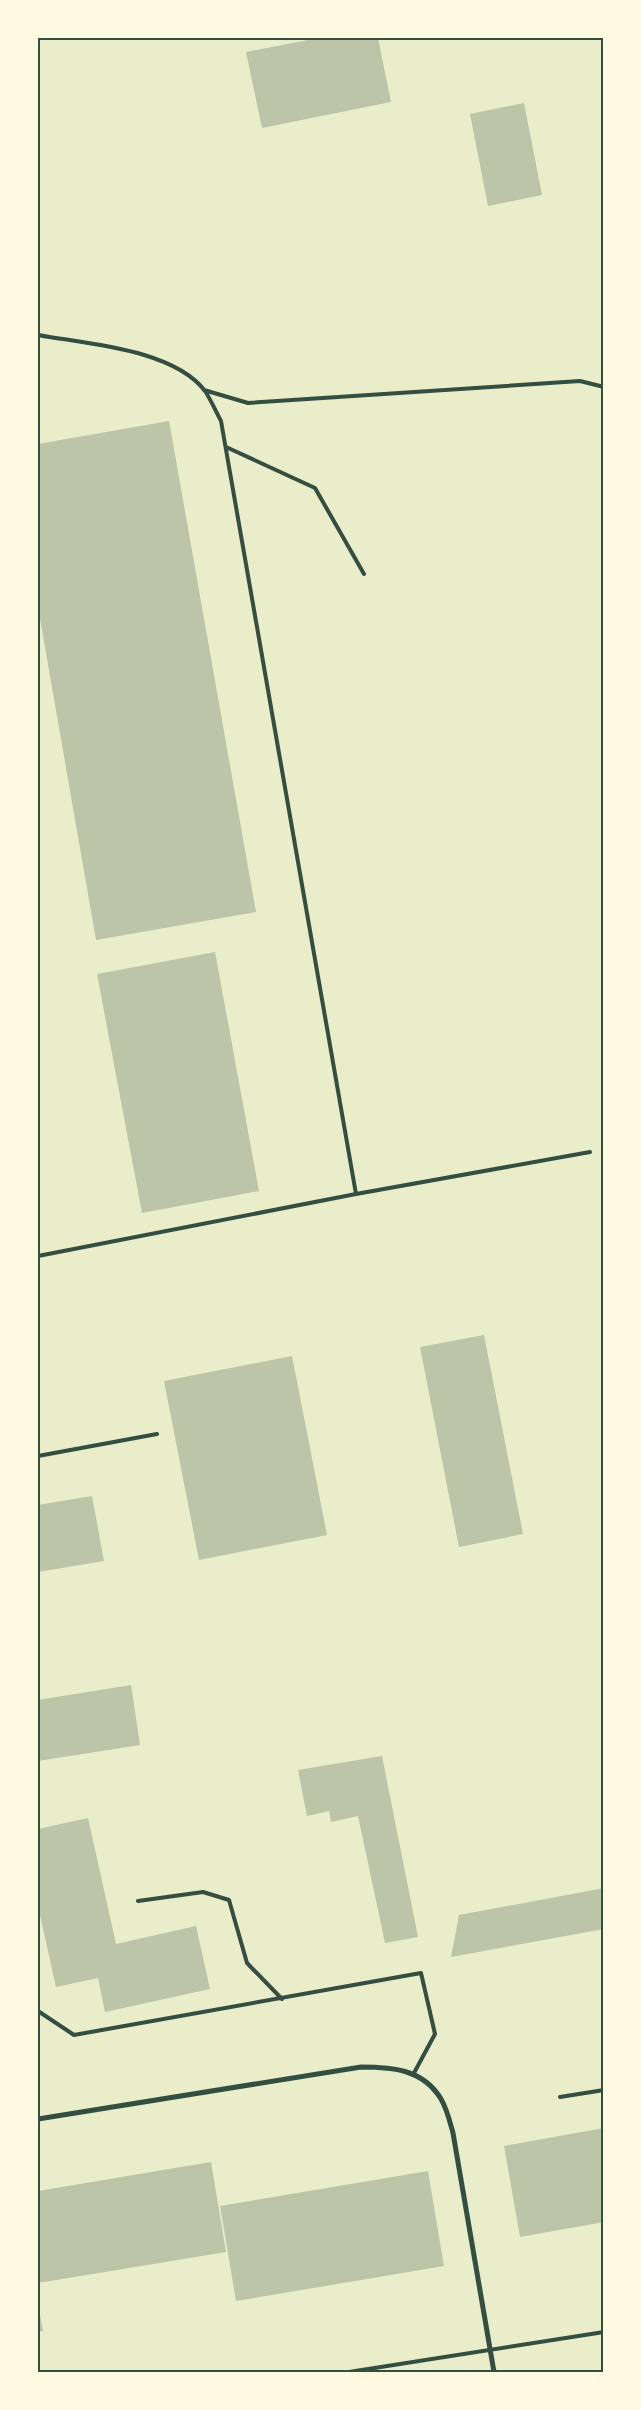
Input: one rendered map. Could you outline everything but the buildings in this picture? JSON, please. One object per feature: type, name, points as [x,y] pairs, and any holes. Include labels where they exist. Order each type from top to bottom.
[{"type":"street","points":[[38,2119],[361,2067],[388,2068],[414,2073],[430,2085],[442,2099],[453,2133],[494,2372]]},
{"type":"lane","points":[[38,335],[133,351],[175,366],[204,390],[221,421],[356,1194]]},
{"type":"lane","points":[[204,390],[248,403],[580,381],[604,387]]},
{"type":"lane","points":[[226,447],[315,488],[364,574]]},
{"type":"lane","points":[[38,1256],[356,1194],[590,1152]]},
{"type":"lane","points":[[38,1456],[157,1434]]},
{"type":"lane","points":[[138,1900],[203,1892],[229,1900],[247,1963],[282,1999]]},
{"type":"lane","points":[[38,2011],[74,2035],[421,1973],[435,2034],[414,2073]]},
{"type":"lane","points":[[560,2097],[604,2090]]},
{"type":"lane","points":[[349,2372],[604,2332]]}]
